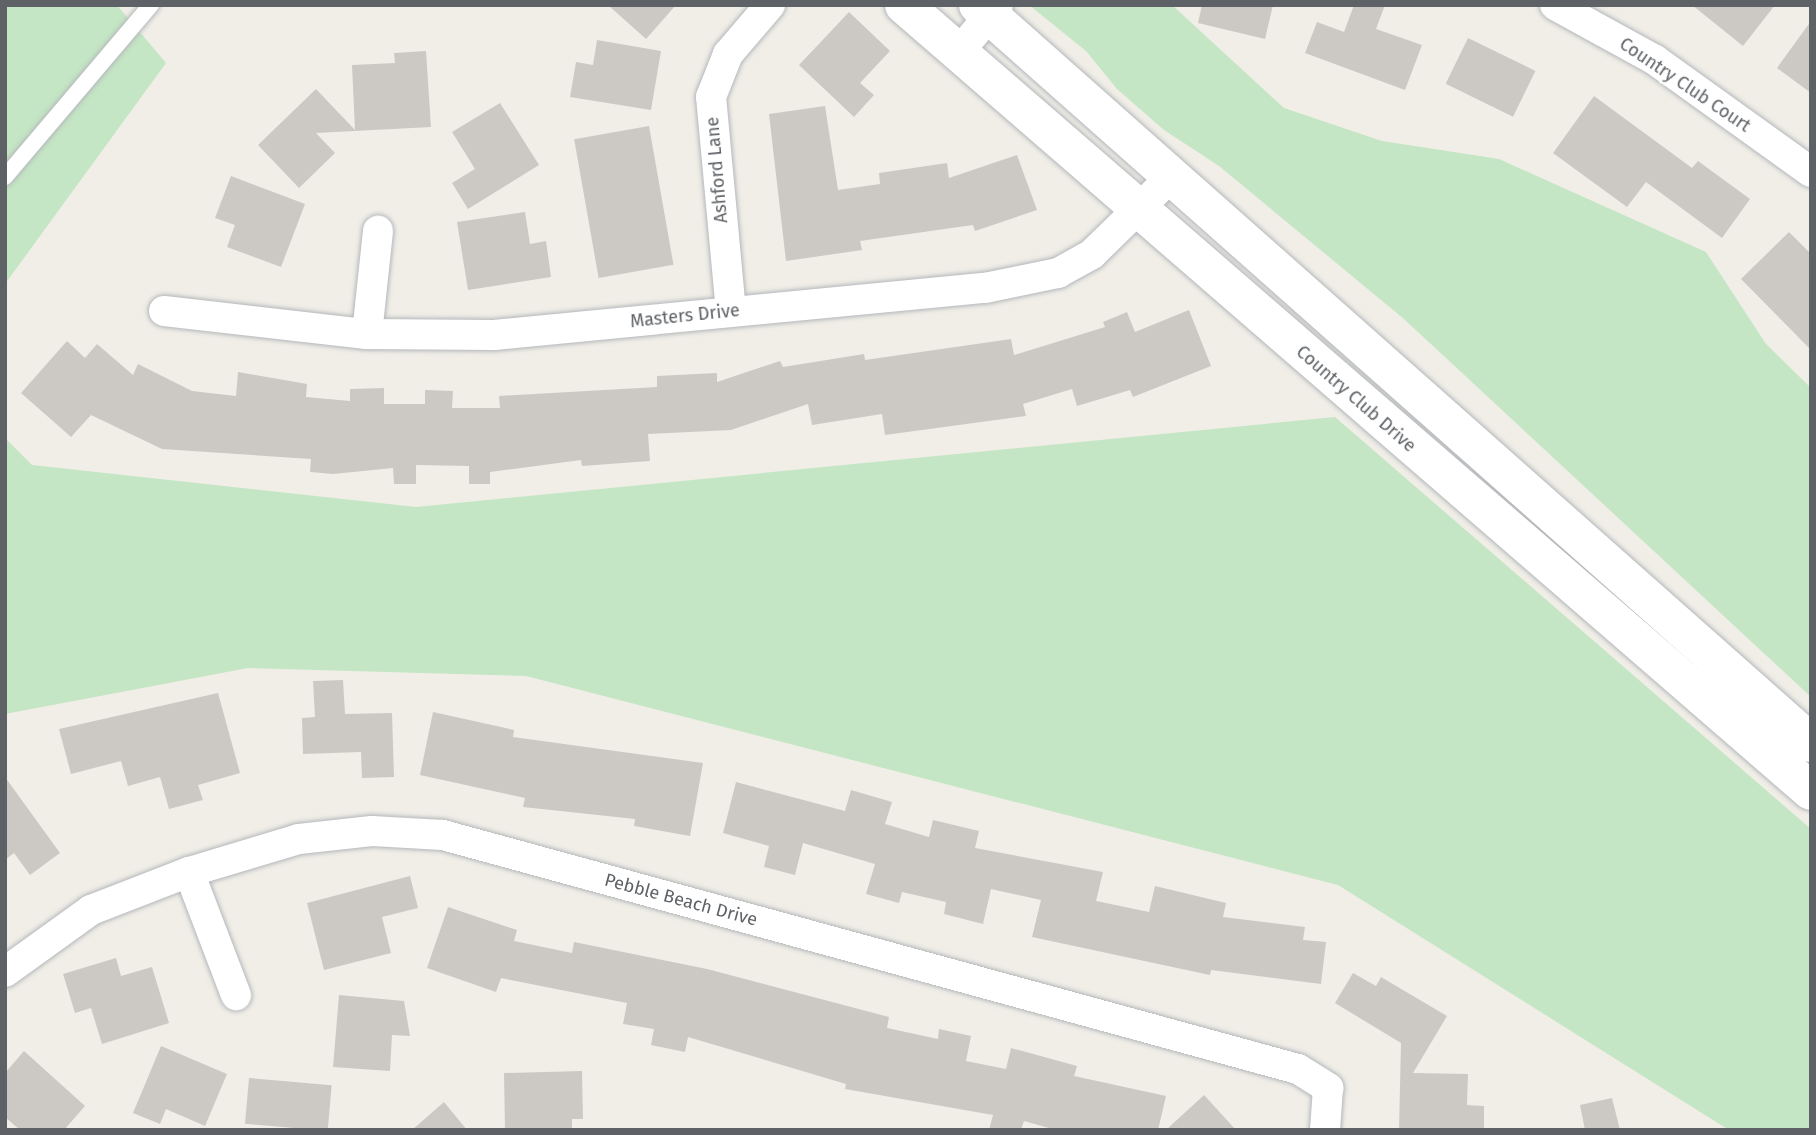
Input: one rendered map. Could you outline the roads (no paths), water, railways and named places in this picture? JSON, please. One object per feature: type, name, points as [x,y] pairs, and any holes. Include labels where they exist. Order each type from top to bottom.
[{"type":"main road","name":"Country Club Drive","points":[[904,5],[1138,211],[1811,791]]},
{"type":"main road","points":[[988,8],[1170,178],[1811,743]]},
{"type":"street","name":"Ashford Lane","points":[[731,312],[711,97],[728,54],[770,5]]},
{"type":"street","name":"Country Club Court","points":[[1555,5],[1655,60],[1811,172]]},
{"type":"street","points":[[959,52],[988,8]]},
{"type":"street","name":"Masters Drive","points":[[163,311],[367,334],[494,335],[1029,282],[1091,254],[1170,178]]},
{"type":"street","points":[[367,334],[379,231]]},
{"type":"street","name":"Pebble Beach Drive","points":[[5,972],[91,910],[189,872],[299,839],[372,831],[443,835],[1298,1069],[1328,1088],[1325,1130]]},
{"type":"street","points":[[189,872],[236,995]]},
{"type":"lane","points":[[5,177],[151,5]]}]
